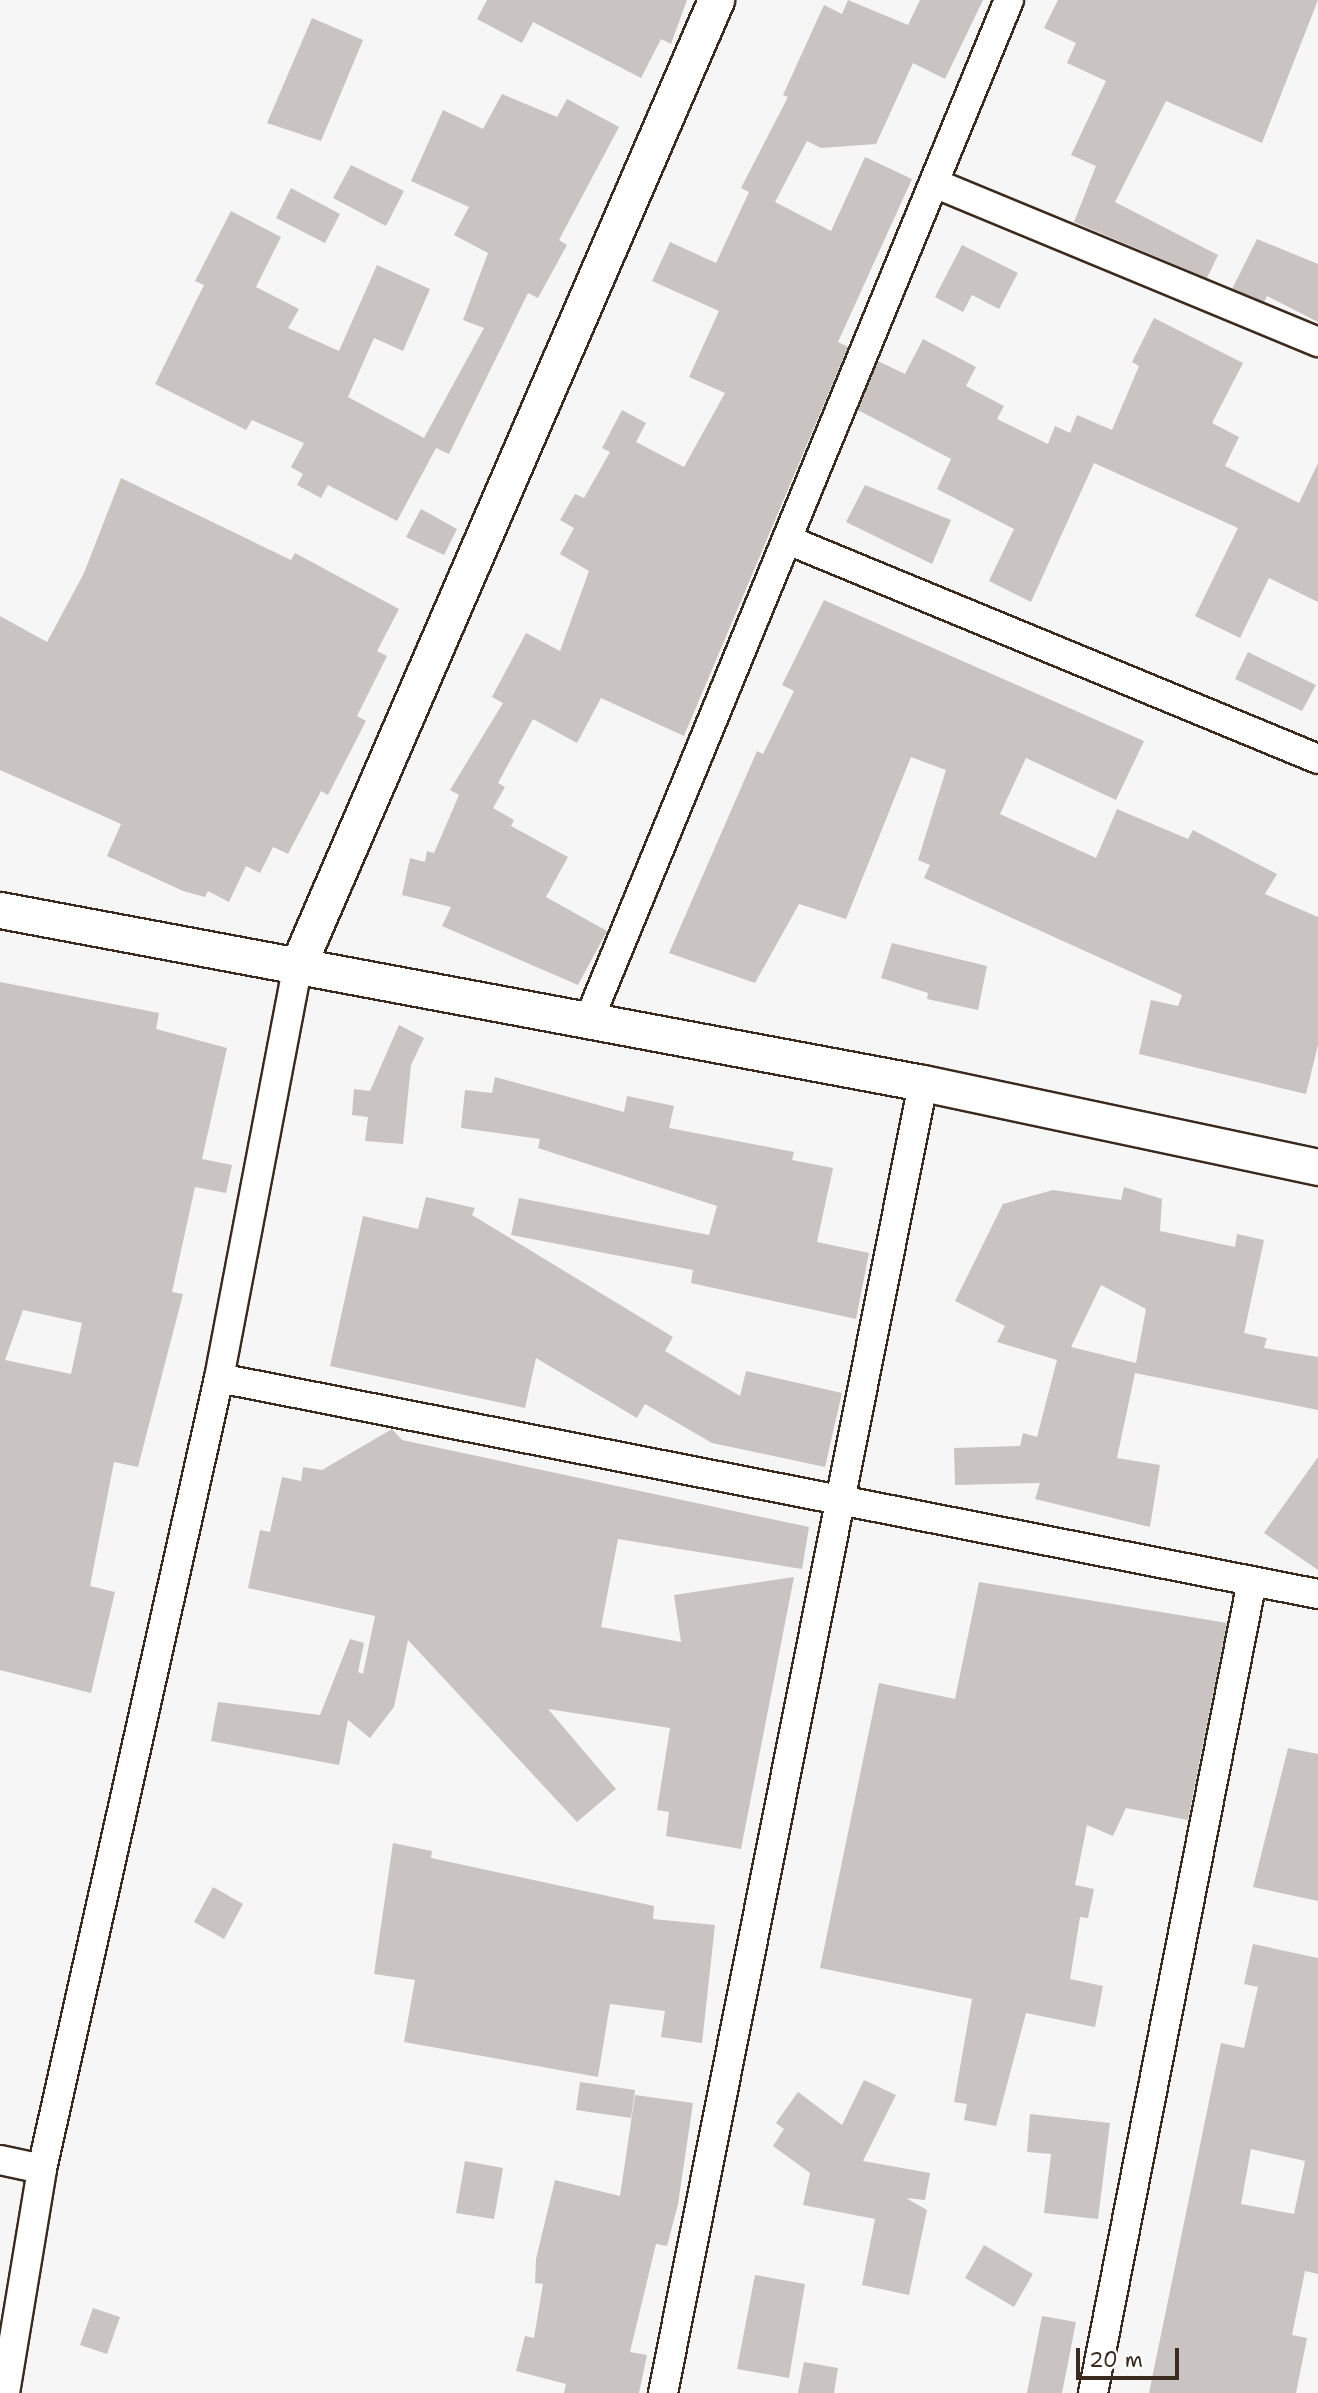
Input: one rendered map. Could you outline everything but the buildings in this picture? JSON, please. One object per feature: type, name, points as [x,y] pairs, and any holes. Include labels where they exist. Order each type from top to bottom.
[{"type":"street","points":[[5,2393],[42,2169],[219,1378],[298,965],[716,0]]},
{"type":"street","points":[[588,1022],[1009,0]]},
{"type":"street","points":[[933,183],[1318,342]]},
{"type":"street","points":[[788,540],[1318,759]]},
{"type":"street","points":[[0,910],[923,1083],[1318,1167]]},
{"type":"street","points":[[663,2393],[843,1501],[923,1083]]},
{"type":"street","points":[[219,1378],[1318,1594]]},
{"type":"street","points":[[1093,2393],[1252,1581]]},
{"type":"street","points":[[0,2160],[42,2169]]}]
